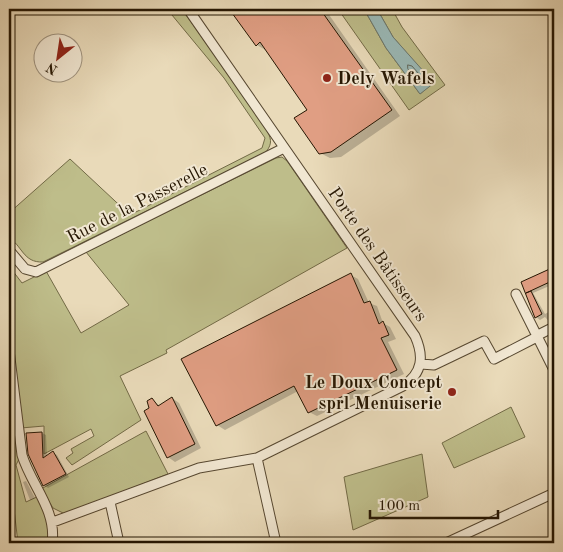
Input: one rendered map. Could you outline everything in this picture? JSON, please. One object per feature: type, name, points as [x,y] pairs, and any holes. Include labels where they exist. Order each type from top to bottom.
[{"type":"street","name":"Porte des Bâtisseurs","points":[[188,9],[415,336],[421,354],[421,364]]},
{"type":"street","name":"Rue de la Passerelle","points":[[9,250],[25,269],[36,272],[284,148]]},
{"type":"street","points":[[516,294],[554,370]]},
{"type":"street","points":[[53,522],[199,468],[257,458],[403,386],[410,381],[421,364],[434,365],[484,341],[494,360],[554,327]]},
{"type":"street","points":[[9,350],[22,455],[27,471],[46,504],[53,522],[52,543]]},
{"type":"street","points":[[257,458],[276,543]]},
{"type":"street","points":[[446,543],[554,494]]},
{"type":"street","points":[[110,502],[119,543]]},
{"type":"shaded area","points":[[167,9],[182,9],[266,129],[269,135],[270,146],[266,152],[43,262],[31,260],[9,238],[9,213],[70,159],[130,215],[262,148],[265,138],[224,78]]},
{"type":"shaded area","points":[[338,9],[364,9],[386,48],[420,94],[433,83],[393,37],[377,9],[392,9],[402,27],[445,85],[409,110]]},
{"type":"shaded area","points":[[282,157],[287,161],[347,248],[166,350],[167,353],[120,376],[141,420],[72,465],[66,458],[73,453],[71,449],[94,436],[91,429],[44,454],[44,426],[21,428],[9,332],[9,266],[22,283],[46,271],[81,333],[129,305],[86,252],[276,158]]},
{"type":"shaded area","points":[[9,372],[19,459],[16,465],[26,502],[39,496],[48,525],[48,543],[18,543],[9,467]]},
{"type":"shaded area","points":[[511,407],[525,437],[454,468],[442,443]]},
{"type":"shaded area","points":[[146,431],[168,474],[65,514],[53,508],[41,489]]},
{"type":"shaded area","points":[[422,454],[428,497],[353,530],[344,477]]},
{"type":"water","points":[[364,9],[377,9],[393,37],[434,83],[420,94],[386,48]]},
{"type":"building","name":"Dely Wafels","points":[[238,9],[320,9],[392,110],[331,152],[319,154],[294,118],[307,110],[260,42],[256,46],[232,13]]},
{"type":"building","points":[[554,267],[554,280],[526,293],[531,291],[542,314],[535,318],[521,282]]},
{"type":"building","points":[[351,273],[364,303],[370,301],[379,324],[383,321],[389,335],[381,338],[397,370],[308,413],[294,386],[216,426],[181,359]]},
{"type":"building","points":[[172,397],[195,444],[167,458],[144,411],[149,408],[147,401],[152,398],[158,406]]},
{"type":"building","points":[[42,432],[43,458],[53,451],[66,474],[43,486],[28,454],[26,433]]},
{"type":"railway","points":[[9,509],[12,543]]},
{"type":"place","name":"Dely Wafels","points":[[327,78]]},
{"type":"place","name":"Le Doux Concept sprl Menuiserie","points":[[452,392]]}]
